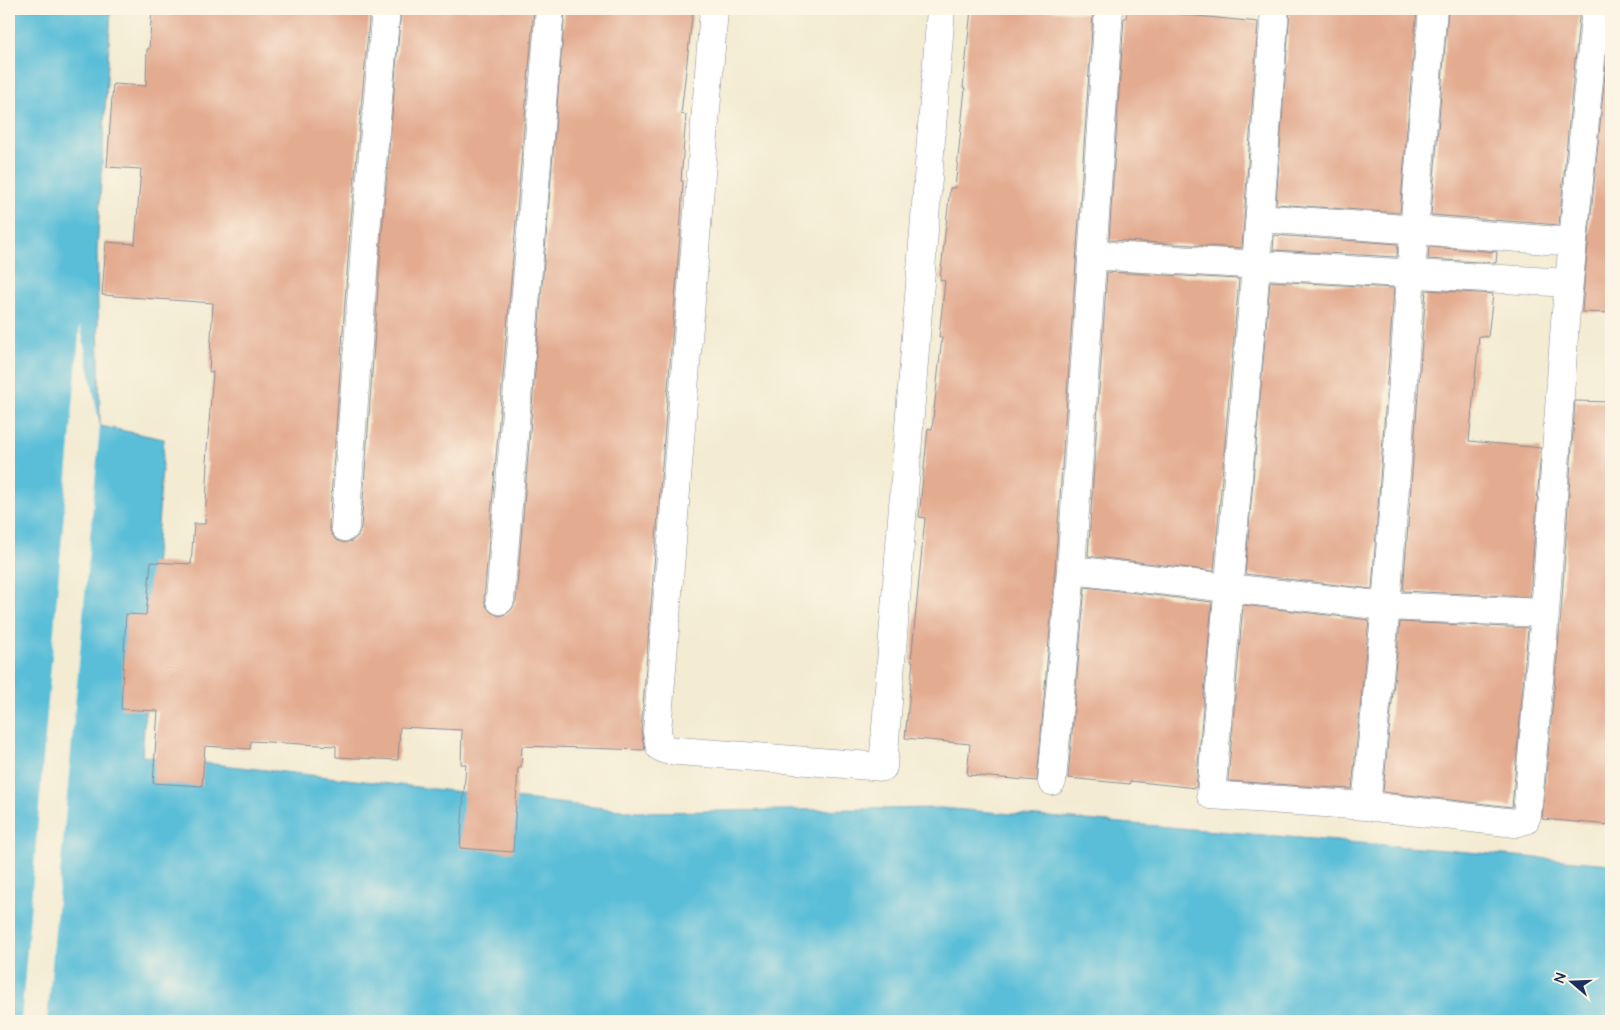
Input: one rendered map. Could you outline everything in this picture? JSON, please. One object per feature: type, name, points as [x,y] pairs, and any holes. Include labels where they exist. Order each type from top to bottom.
[{"type":"street","points":[[345,528],[366,232],[386,9]]},
{"type":"street","points":[[500,600],[550,9]]},
{"type":"street","points":[[714,9],[658,712],[658,740],[660,747],[666,750],[884,767],[941,9]]},
{"type":"street","points":[[1052,781],[1071,570],[1109,9]]},
{"type":"street","points":[[1275,9],[1260,218],[1211,795],[1366,806],[1515,823],[1525,820],[1527,815],[1545,613],[1572,242],[1596,9]]},
{"type":"street","points":[[1366,806],[1386,606],[1414,231],[1433,9]]},
{"type":"street","points":[[1260,218],[1572,242]]},
{"type":"street","points":[[1092,255],[1569,284]]},
{"type":"street","points":[[1071,570],[1386,606],[1545,613]]},
{"type":"water","points":[[9,9],[111,9],[97,251],[100,426],[164,439],[142,756],[638,812],[941,808],[1611,864],[1611,1021],[9,1021]]},
{"type":"pier","points":[[80,324],[100,426],[47,1021],[21,1021]]},
{"type":"building","points":[[152,9],[370,9],[350,231],[329,526],[336,540],[344,543],[352,541],[358,536],[361,528],[382,233],[401,9],[534,9],[484,599],[486,606],[491,612],[499,616],[506,614],[512,609],[516,601],[565,9],[693,9],[681,114],[686,115],[681,181],[683,181],[680,236],[641,731],[645,750],[522,746],[521,768],[518,768],[513,852],[460,848],[466,764],[461,764],[462,730],[400,727],[398,760],[336,757],[336,746],[251,741],[250,749],[205,746],[202,786],[153,783],[158,711],[121,709],[126,614],[146,615],[151,562],[191,564],[194,524],[205,524],[208,463],[206,462],[213,372],[209,372],[213,303],[102,295],[106,242],[135,244],[141,169],[107,167],[113,84],[146,86],[147,49],[149,49]]},
{"type":"building","points":[[971,9],[1034,9],[1093,14],[1055,569],[1037,781],[967,775],[970,744],[905,738],[925,518],[919,517],[928,428],[932,429],[942,337],[939,337],[945,281],[940,280],[950,188],[955,188]]},
{"type":"building","points":[[1127,9],[1258,22],[1242,248],[1109,240],[1124,18],[1126,18]]},
{"type":"building","points":[[1290,9],[1417,9],[1400,213],[1276,204]]},
{"type":"building","points":[[1448,9],[1580,9],[1559,225],[1431,215]]},
{"type":"building","points":[[1611,14],[1611,313],[1582,312],[1584,284]]},
{"type":"building","points":[[1274,235],[1398,244],[1397,257],[1273,250]]},
{"type":"building","points":[[1429,247],[1497,252],[1496,263],[1428,259]]},
{"type":"building","points":[[1107,272],[1239,279],[1214,571],[1088,556]]},
{"type":"building","points":[[1270,281],[1394,288],[1372,589],[1245,574]]},
{"type":"building","points":[[1426,290],[1493,294],[1488,337],[1479,336],[1469,441],[1541,448],[1530,597],[1403,591]]},
{"type":"building","points":[[1575,401],[1611,402],[1611,825],[1542,819],[1561,614]]},
{"type":"building","points":[[1085,587],[1212,602],[1196,788],[1130,781],[1130,784],[1068,778]]},
{"type":"building","points":[[1243,605],[1369,620],[1352,789],[1228,781]]},
{"type":"building","points":[[1400,622],[1528,628],[1512,807],[1383,792]]}]
